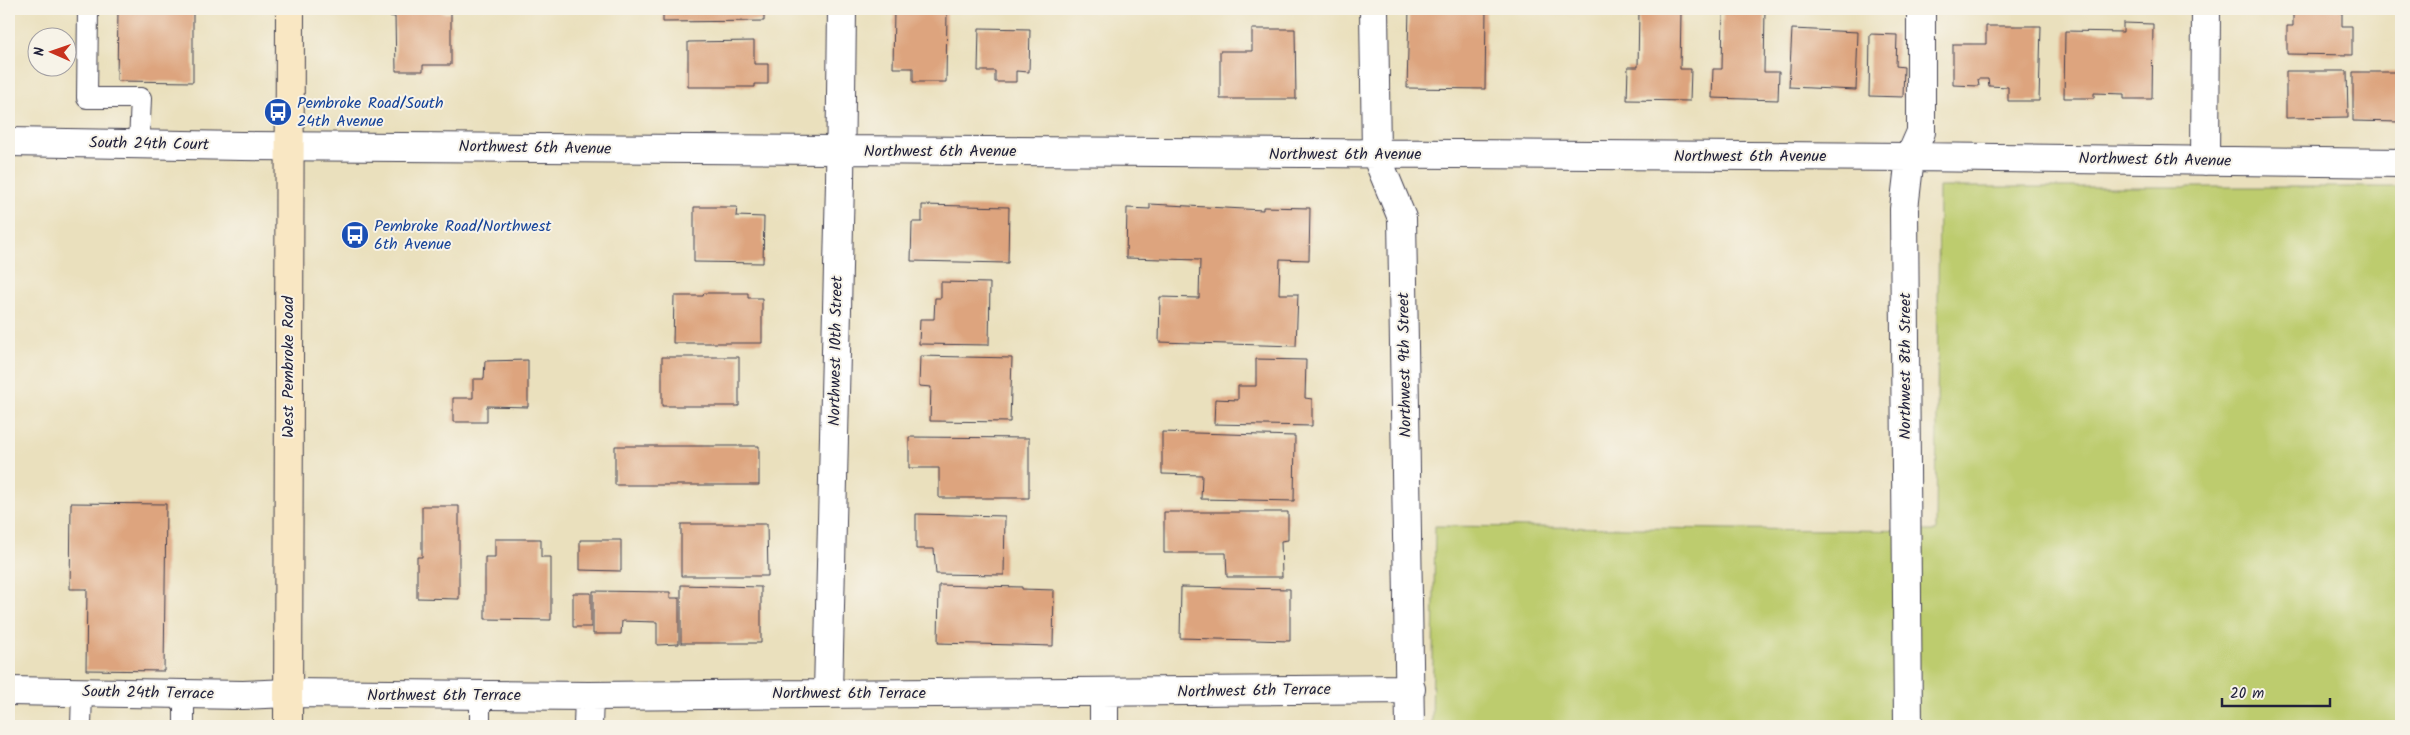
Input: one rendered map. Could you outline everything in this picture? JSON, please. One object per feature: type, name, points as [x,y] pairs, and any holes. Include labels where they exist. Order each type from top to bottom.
[{"type":"main road","name":"West Pembroke Road","points":[[288,726],[288,146],[290,9]]},
{"type":"street","name":"Northwest 10th Street","points":[[828,692],[841,151],[842,9]]},
{"type":"street","name":"Northwest 9th Street","points":[[1374,9],[1376,155],[1402,218],[1411,689],[1410,726]]},
{"type":"street","name":"Northwest 8th Street","points":[[1908,726],[1904,209],[1910,157],[1921,132],[1921,9]]},
{"type":"street","points":[[2205,161],[2206,9]]},
{"type":"street","name":"South 24th Court","points":[[9,142],[288,146]]},
{"type":"street","name":"Northwest 6th Avenue","points":[[288,146],[1376,155],[1910,157],[2401,163]]},
{"type":"street","name":"Northwest 6th Terrace","points":[[288,694],[589,696],[828,692],[1411,689]]},
{"type":"street","name":"South 24th Terrace","points":[[9,691],[288,694]]},
{"type":"street","points":[[1104,692],[1104,726]]},
{"type":"street","points":[[588,726],[589,696]]},
{"type":"lane","points":[[88,9],[87,98],[141,98],[139,144]]},
{"type":"lane","points":[[81,726],[82,692]]},
{"type":"lane","points":[[184,694],[184,726]]},
{"type":"lane","points":[[480,695],[480,726]]},
{"type":"green space","points":[[1939,187],[2401,187],[2401,726],[1432,726],[1435,526],[1936,531]]},
{"type":"building","points":[[118,9],[193,9],[193,82],[117,81]]},
{"type":"building","points":[[388,9],[442,9],[442,13],[451,13],[451,65],[423,65],[423,71],[396,71],[395,17],[388,16]]},
{"type":"building","points":[[663,9],[764,9],[764,21],[663,22]]},
{"type":"building","points":[[894,9],[947,9],[946,82],[913,82],[913,68],[893,68]]},
{"type":"building","points":[[1409,9],[1486,9],[1485,89],[1407,88]]},
{"type":"building","points":[[1723,9],[1765,9],[1764,72],[1779,72],[1778,100],[1712,98],[1713,69],[1722,69]]},
{"type":"building","points":[[2293,9],[2342,9],[2342,26],[2352,26],[2352,55],[2287,54],[2287,26],[2293,26]]},
{"type":"building","points":[[1639,11],[1681,12],[1680,69],[1691,69],[1690,101],[1627,100],[1628,67],[1638,67]]},
{"type":"building","points":[[2123,23],[2153,24],[2152,99],[2124,99],[2124,94],[2094,93],[2094,98],[2064,98],[2065,31],[2123,32]]},
{"type":"building","points":[[1986,26],[2041,26],[2039,101],[2008,101],[2008,87],[1989,86],[1988,79],[1978,79],[1979,86],[1953,85],[1953,44],[1986,44]]},
{"type":"building","points":[[979,28],[1030,29],[1029,72],[1016,71],[1016,82],[995,82],[995,71],[978,71]]},
{"type":"building","points":[[1252,29],[1295,29],[1296,99],[1220,99],[1220,51],[1252,51]]},
{"type":"building","points":[[1792,29],[1858,32],[1856,90],[1789,87]]},
{"type":"building","points":[[1870,34],[1897,35],[1896,66],[1904,67],[1903,97],[1869,96]]},
{"type":"building","points":[[754,41],[754,64],[768,64],[768,84],[755,84],[755,87],[688,87],[688,42]]},
{"type":"building","points":[[2286,71],[2347,71],[2348,117],[2286,118]]},
{"type":"building","points":[[2353,72],[2401,72],[2401,122],[2353,121]]},
{"type":"building","points":[[1150,204],[1263,210],[1263,207],[1310,208],[1309,260],[1280,259],[1279,294],[1298,294],[1296,346],[1159,342],[1160,297],[1199,298],[1200,260],[1126,258],[1127,208],[1150,209]]},
{"type":"building","points":[[922,205],[1009,207],[1008,263],[911,261],[912,222],[922,222]]},
{"type":"building","points":[[694,207],[737,207],[736,216],[764,217],[763,263],[694,262]]},
{"type":"building","points":[[941,282],[990,283],[989,345],[919,344],[920,319],[934,319],[935,298],[941,298]]},
{"type":"building","points":[[704,293],[748,293],[748,298],[762,298],[762,343],[673,343],[674,296],[703,296]]},
{"type":"building","points":[[920,356],[1012,358],[1010,422],[930,421],[931,387],[919,386]]},
{"type":"building","points":[[662,357],[739,357],[739,406],[662,406]]},
{"type":"building","points":[[1256,359],[1306,360],[1305,398],[1312,399],[1312,426],[1214,424],[1215,399],[1238,400],[1238,386],[1256,386]]},
{"type":"building","points":[[528,360],[528,407],[487,406],[487,422],[453,422],[453,398],[473,398],[473,379],[484,379],[485,361]]},
{"type":"building","points":[[1162,432],[1295,436],[1294,501],[1201,499],[1202,475],[1162,474]]},
{"type":"building","points":[[909,437],[1029,438],[1029,498],[939,498],[939,468],[909,468]]},
{"type":"building","points":[[615,446],[759,446],[759,485],[615,485]]},
{"type":"building","points":[[71,503],[166,504],[164,671],[86,670],[87,589],[70,589]]},
{"type":"building","points":[[422,506],[459,506],[459,599],[417,598],[417,557],[422,557]]},
{"type":"building","points":[[1164,512],[1288,512],[1288,540],[1281,541],[1282,577],[1227,577],[1226,553],[1164,553]]},
{"type":"building","points":[[916,514],[1005,516],[1004,575],[936,574],[934,549],[916,549]]},
{"type":"building","points":[[681,524],[767,524],[768,576],[681,576]]},
{"type":"building","points":[[495,539],[541,539],[541,557],[551,557],[551,620],[485,619],[485,557],[495,557]]},
{"type":"building","points":[[580,540],[621,540],[621,571],[580,570]]},
{"type":"building","points":[[681,585],[761,587],[761,643],[681,643]]},
{"type":"building","points":[[939,585],[1022,587],[1022,589],[1054,590],[1053,646],[938,643]]},
{"type":"building","points":[[1181,587],[1290,589],[1290,641],[1180,638]]},
{"type":"building","points":[[593,591],[670,592],[670,598],[679,598],[679,644],[657,645],[657,622],[622,621],[621,634],[593,634]]},
{"type":"building","points":[[573,593],[591,593],[591,627],[573,627]]},
{"type":"place","name":"Pembroke Road/South 24th Avenue","points":[[278,112]]},
{"type":"place","name":"Pembroke Road/Northwest 6th Avenue","points":[[355,235]]}]
